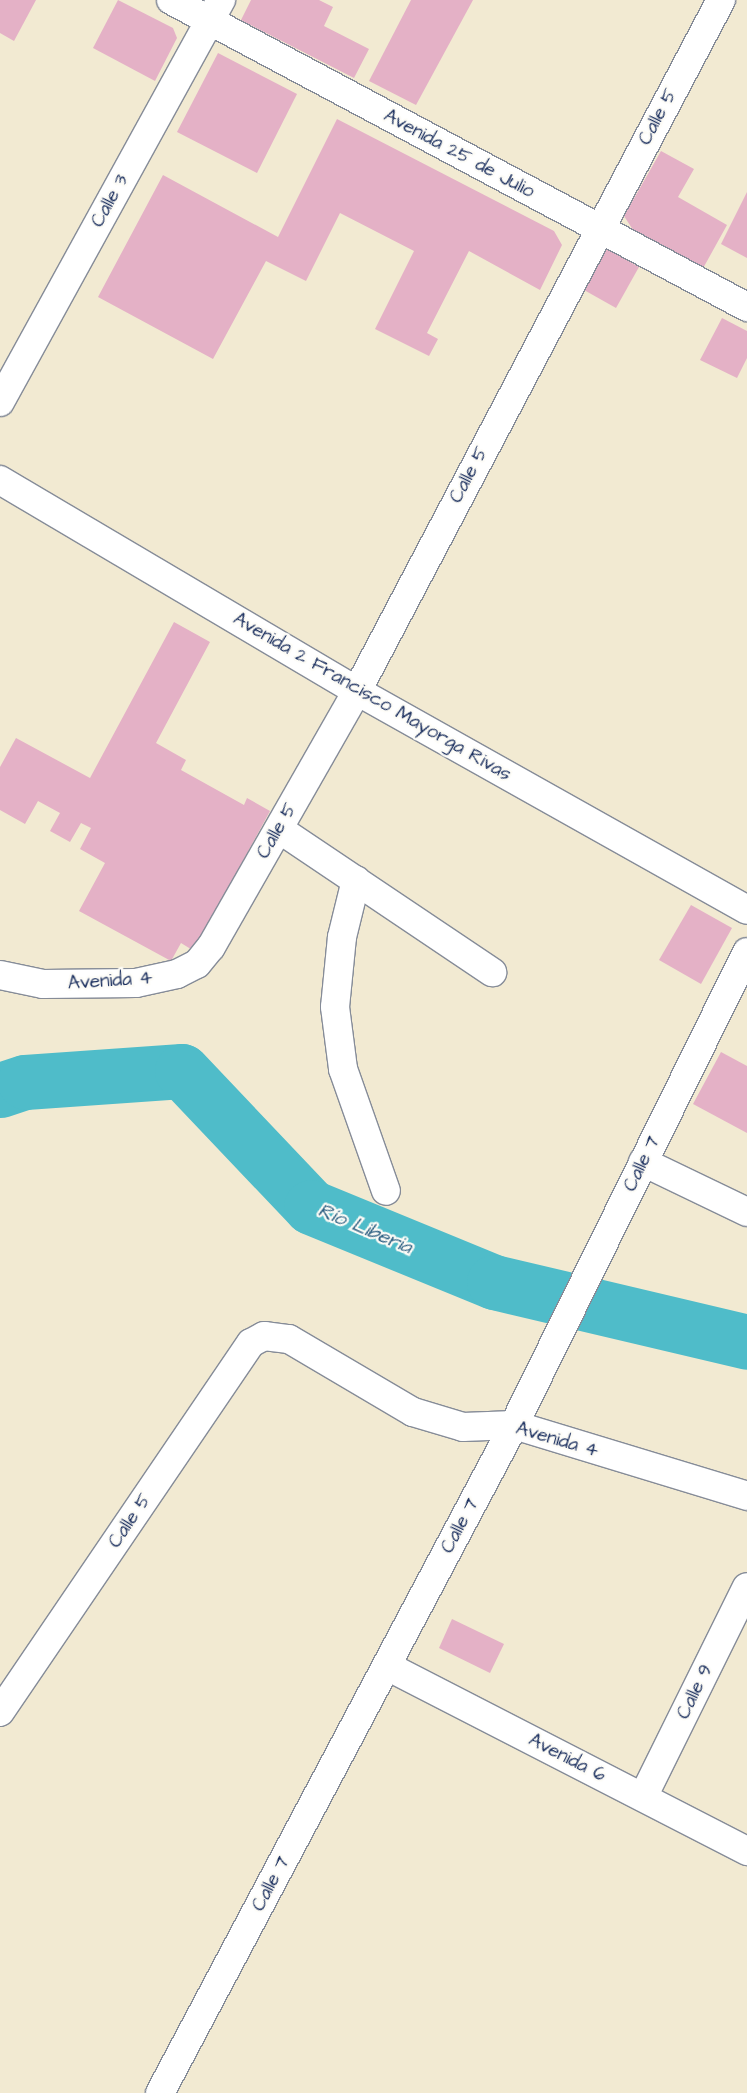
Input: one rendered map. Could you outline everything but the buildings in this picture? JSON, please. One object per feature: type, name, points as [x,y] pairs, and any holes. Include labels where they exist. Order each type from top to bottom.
[{"type":"street","name":"Avenida 25 de Julio","points":[[171,0],[215,10],[598,229],[747,307]]},
{"type":"street","name":"Calle 5","points":[[211,947],[357,691],[598,229],[721,0]]},
{"type":"street","name":"Calle 3","points":[[0,402],[215,10]]},
{"type":"street","name":"Avenida 2 Francisco Mayorga Rivas","points":[[0,480],[357,691],[747,910]]},
{"type":"street","points":[[279,829],[492,972]]},
{"type":"street","points":[[356,880],[342,937],[334,1007],[343,1069],[386,1191]]},
{"type":"street","name":"Avenida 4","points":[[0,974],[43,984],[136,983],[177,974],[197,964],[211,947]]},
{"type":"street","name":"Calle 7","points":[[160,2093],[514,1425],[747,952]]},
{"type":"street","points":[[643,1162],[747,1212]]},
{"type":"street","name":"Calle 5","points":[[0,1712],[251,1343],[264,1336]]},
{"type":"street","name":"Avenida 4","points":[[264,1336],[289,1339],[413,1412],[463,1427],[514,1425],[747,1496]]},
{"type":"street","name":"Calle 9","points":[[643,1797],[747,1587]]},
{"type":"street","name":"Avenida 6","points":[[387,1666],[747,1851]]},
{"type":"waterway","name":"Río Liberia","points":[[0,1090],[25,1082],[182,1071],[311,1207],[494,1282],[747,1342]]}]
